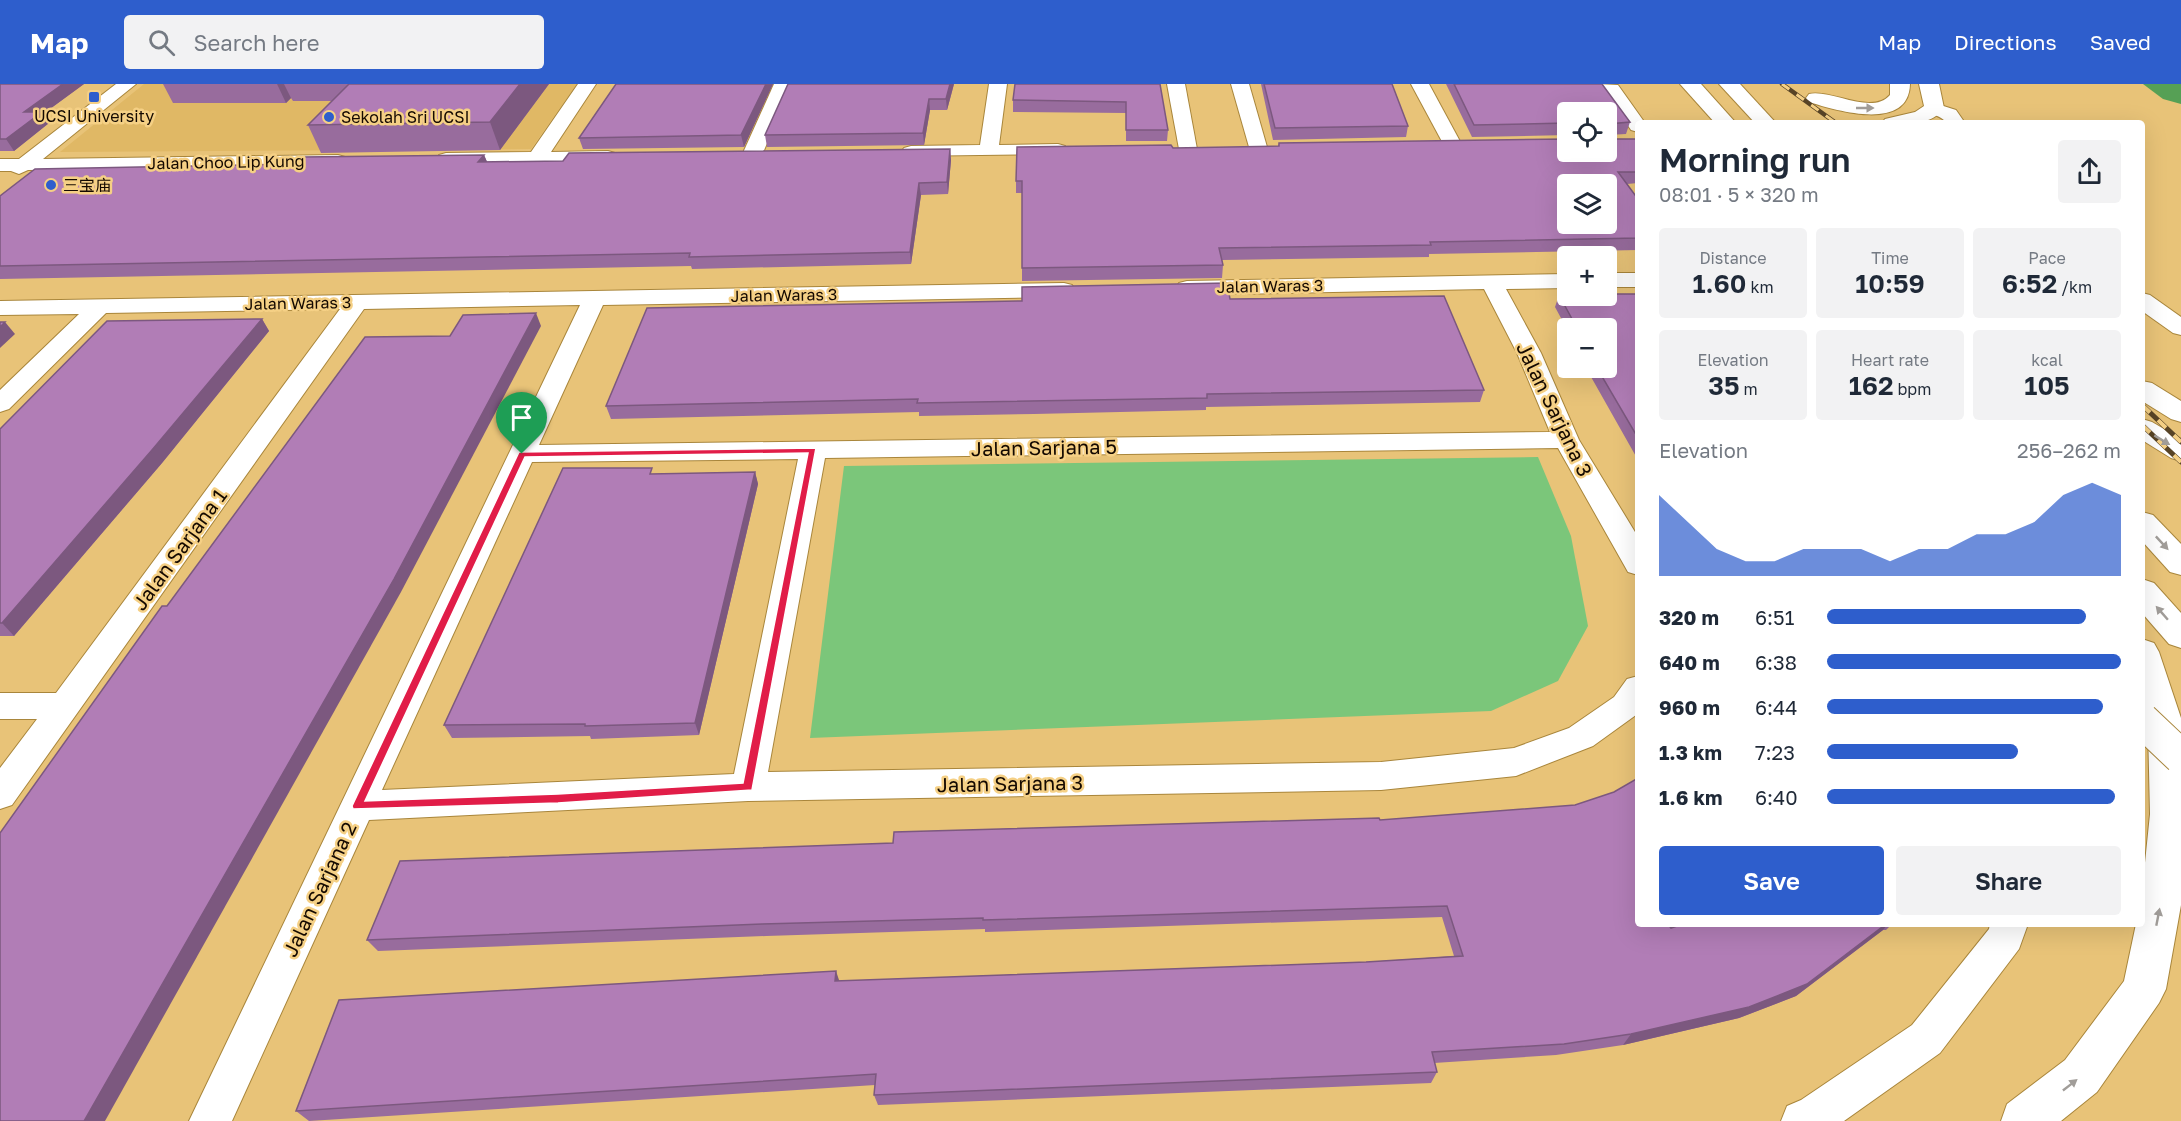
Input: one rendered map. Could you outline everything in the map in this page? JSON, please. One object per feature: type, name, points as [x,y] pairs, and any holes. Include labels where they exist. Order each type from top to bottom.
[{"type":"highway","points":[[1689,84],[1711,114]]},
{"type":"highway","points":[[1729,84],[1763,120]]},
{"type":"highway","points":[[1801,84],[1816,98],[1831,120]]},
{"type":"highway","points":[[1816,98],[1850,108],[1884,107],[1897,99],[1901,90],[1900,84]]},
{"type":"highway","points":[[1905,120],[1922,116],[1934,108],[1929,84]]},
{"type":"highway","points":[[2145,391],[2181,413]]},
{"type":"highway","points":[[2145,430],[2181,452]]},
{"type":"highway","points":[[2145,525],[2181,564]]},
{"type":"highway","points":[[2145,594],[2181,635]]},
{"type":"highway","points":[[2024,1121],[2081,1076],[2144,989],[2162,897],[2169,814],[2166,728],[2145,662]]},
{"type":"highway","points":[[2145,723],[2181,757]]},
{"type":"street","points":[[0,183],[127,84]]},
{"type":"street","points":[[537,158],[586,84]]},
{"type":"street","points":[[752,155],[783,84]]},
{"type":"street","points":[[989,151],[998,84]]},
{"type":"street","points":[[1176,84],[1188,149]]},
{"type":"street","points":[[1240,84],[1258,147]]},
{"type":"street","points":[[1420,84],[1453,145]]},
{"type":"street","points":[[1605,84],[1612,89],[1635,122]]},
{"type":"street","points":[[1934,108],[1950,114],[1954,120]]},
{"type":"street","points":[[1431,145],[1475,144]]},
{"type":"street","points":[[1235,148],[1282,147]]},
{"type":"street","points":[[1166,149],[1211,148]]},
{"type":"street","points":[[897,153],[1080,150]]},
{"type":"street","points":[[730,155],[774,154]]},
{"type":"street","points":[[424,159],[632,156]]},
{"type":"street","name":"Jalan Choo Lip Kung","points":[[0,165],[357,160]]},
{"type":"street","points":[[1617,280],[1635,280]]},
{"type":"street","name":"Jalan Waras 3","points":[[1166,288],[1557,281]]},
{"type":"street","name":"Jalan Sarjana 3","points":[[1491,282],[1529,352],[1566,440],[1635,559]]},
{"type":"street","name":"Jalan Waras 3","points":[[0,308],[1083,289]]},
{"type":"street","name":"Jalan Sarjana 2","points":[[210,1121],[595,298]]},
{"type":"street","name":"Jalan Sarjana 1","points":[[0,795],[357,302]]},
{"type":"street","points":[[2145,302],[2181,328]]},
{"type":"street","points":[[0,404],[100,306]]},
{"type":"street","name":"Jalan Sarjana 5","points":[[522,454],[1566,440]]},
{"type":"street","points":[[748,787],[813,450]]},
{"type":"street","name":"Jalan Sarjana 3","points":[[357,806],[748,787],[1381,776],[1516,762],[1581,737],[1625,706],[1635,692]]},
{"type":"street","points":[[0,706],[65,706]]},
{"type":"street","points":[[1802,1121],[1816,1115],[1926,1040],[2006,936],[2008,927]]},
{"type":"shaded area","name":"Sekolah Sri UCSI","points":[[144,84],[577,84],[531,149],[60,152]]},
{"type":"green space","points":[[2143,84],[2181,84],[2181,104],[2163,99]]},
{"type":"green space","points":[[1538,457],[1571,536],[1588,626],[1558,681],[1491,711],[810,738],[844,466]]},
{"type":"building","points":[[0,84],[63,84],[24,112],[42,112],[6,139],[0,139]]},
{"type":"building","points":[[349,84],[520,84],[490,122],[308,125]]},
{"type":"building","points":[[616,84],[766,84],[741,135],[579,138]]},
{"type":"building","points":[[788,84],[950,84],[946,99],[929,99],[923,133],[765,135]]},
{"type":"building","points":[[1015,84],[1160,84],[1168,130],[1126,130],[1126,102],[1013,100]]},
{"type":"building","points":[[1264,84],[1392,84],[1408,126],[1275,128]]},
{"type":"building","points":[[1454,84],[1602,84],[1615,102],[1557,102],[1557,123],[1474,125]]},
{"type":"building","points":[[1617,104],[1630,122],[1617,123]]},
{"type":"building","points":[[1557,139],[1557,162],[1617,162],[1617,139],[1635,139],[1635,172],[1618,172],[1635,195],[1635,238],[1430,242],[1431,245],[1219,248],[1223,265],[1022,268],[1022,181],[1016,181],[1017,147],[1171,145],[1173,148],[1279,146],[1279,143]]},
{"type":"building","points":[[950,149],[947,182],[919,183],[910,252],[689,257],[690,253],[0,266],[0,196],[35,169],[293,164],[301,157],[484,155],[478,162],[563,161],[569,153]]},
{"type":"building","points":[[1227,283],[1230,299],[1444,296],[1484,390],[1207,394],[1207,398],[917,403],[918,399],[606,406],[647,308],[1022,301],[1022,287]]},
{"type":"building","points":[[1617,294],[1635,294],[1635,433],[1603,378],[1617,378],[1617,318],[1572,318],[1565,306],[1617,306]]},
{"type":"building","points":[[536,313],[394,579],[84,1121],[0,1121],[0,833],[162,606],[167,606],[365,337],[450,336],[463,315]]},
{"type":"building","points":[[262,319],[152,450],[0,623],[0,429],[107,321]]},
{"type":"building","points":[[563,468],[652,468],[650,474],[755,472],[695,723],[585,726],[585,724],[444,725]]},
{"type":"building","points":[[1635,780],[1635,927],[1882,927],[1807,984],[1749,1007],[1631,1034],[1564,1044],[1432,1052],[1437,1072],[874,1095],[876,1074],[296,1111],[339,1000],[836,971],[835,981],[1366,962],[1463,956],[1447,906],[983,920],[983,918],[762,924],[367,940],[400,861],[893,843],[894,832],[1379,818],[1380,820],[1575,805],[1614,792]]},
{"type":"railway","points":[[1782,84],[1832,120]]},
{"type":"railway","points":[[2145,408],[2181,442]]},
{"type":"railway","points":[[2145,428],[2181,462]]},
{"type":"place","name":"UCSI University","points":[[94,97]]},
{"type":"place","name":"Sekolah Sri UCSI","points":[[329,117]]},
{"type":"place","name":"三宝庙","points":[[51,185]]},
{"type":"route","points":[[813,450],[748,787],[357,806],[522,454],[813,450]]}]
